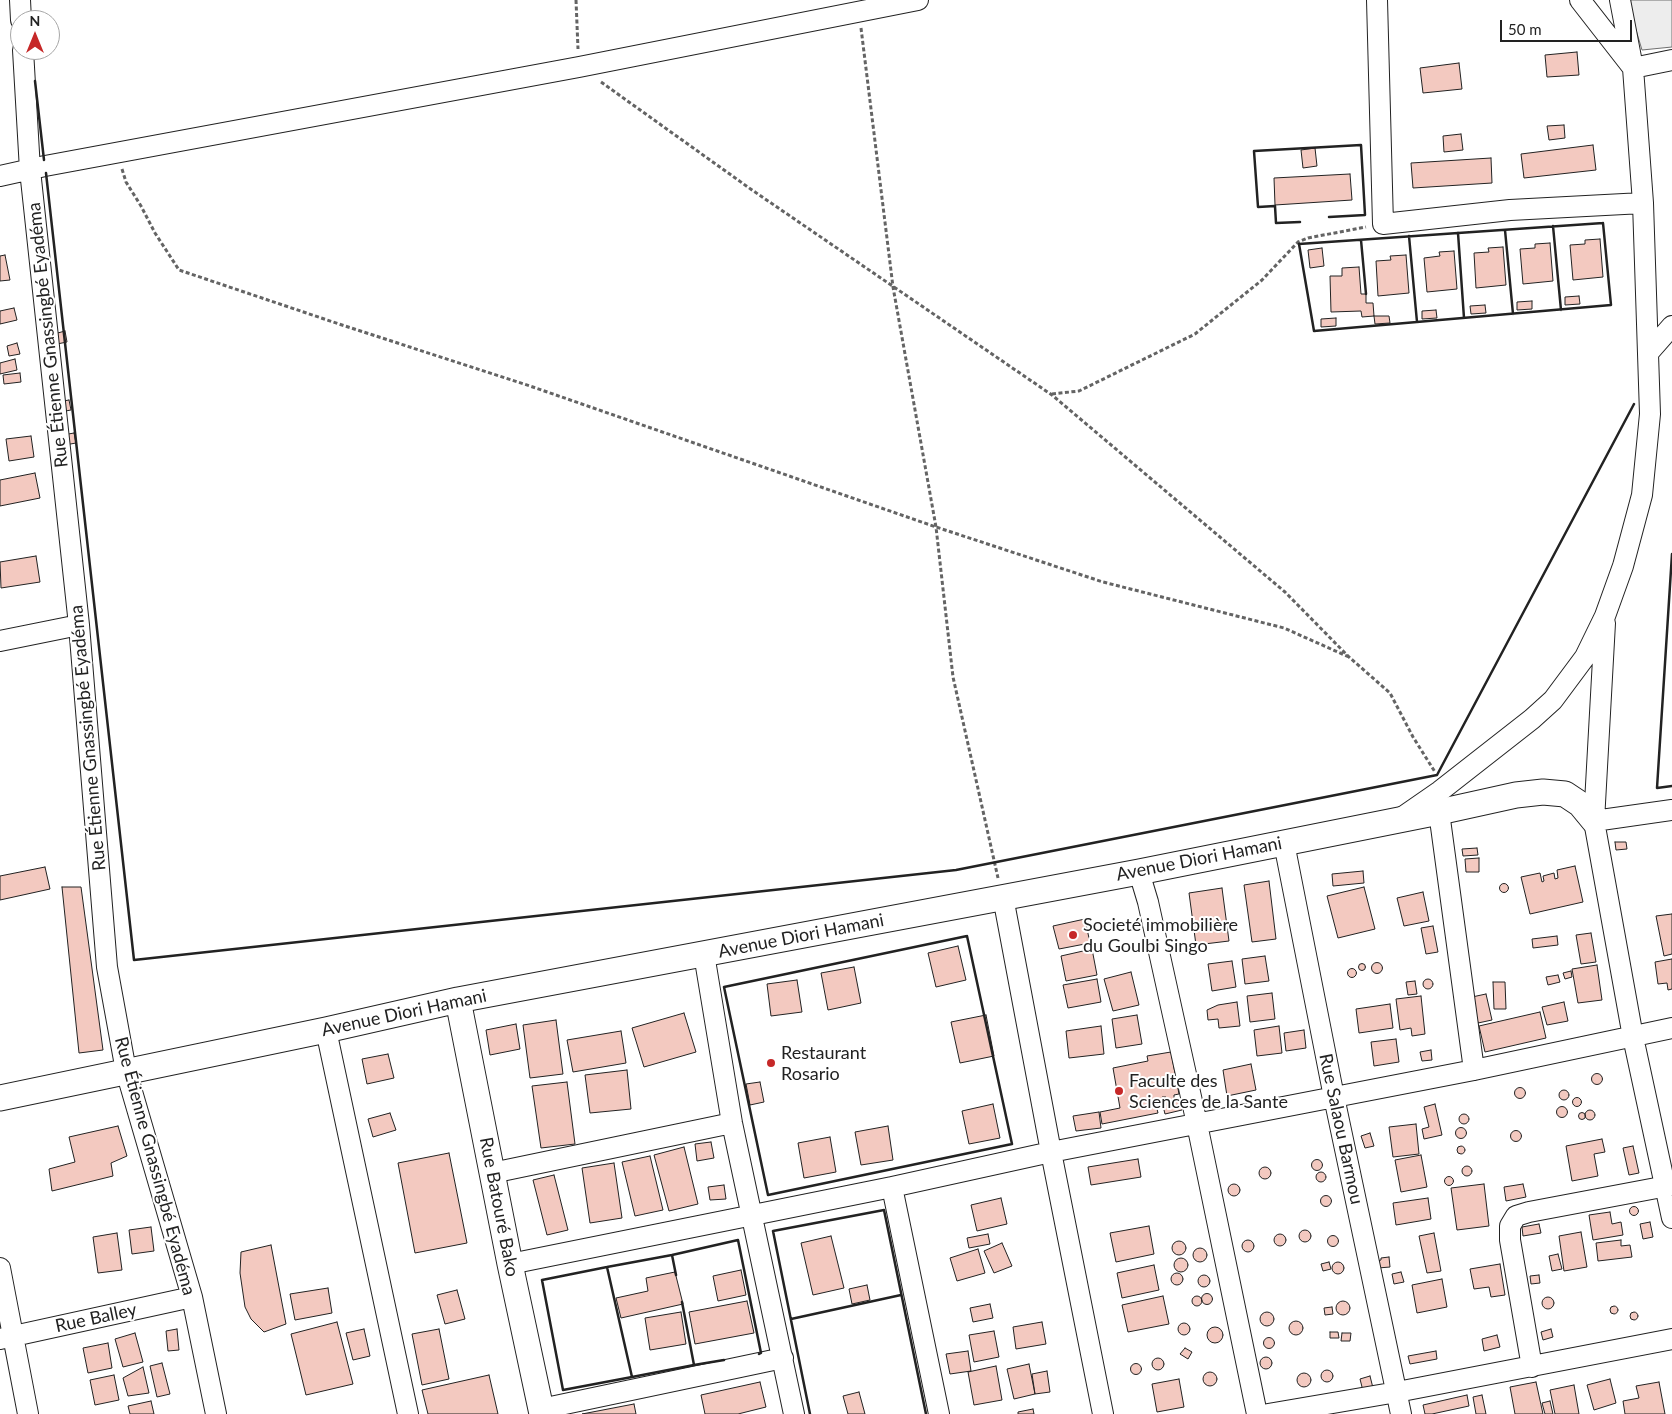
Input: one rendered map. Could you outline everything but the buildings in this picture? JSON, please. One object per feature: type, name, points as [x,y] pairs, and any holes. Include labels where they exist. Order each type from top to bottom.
[{"type":"main road","name":"Avenue Diori Hamani","points":[[0,1098],[326,1030],[458,1000],[1139,872],[1516,795],[1543,792],[1565,794],[1580,804],[1594,821]]},
{"type":"main road","name":"Rue Batouré Bako","points":[[458,1000],[541,1412]]},
{"type":"street","points":[[0,176],[580,67],[918,0]]},
{"type":"street","points":[[1377,0],[1383,224],[1510,210],[1643,203]]},
{"type":"street","points":[[1580,0],[1633,68]]},
{"type":"street","points":[[1398,820],[1440,791],[1513,735],[1553,700],[1585,657],[1605,616],[1623,566],[1642,495],[1650,414],[1643,203],[1633,68],[1620,0]]},
{"type":"street","name":"Rue Étienne Gnassingbé Eyadéma","points":[[24,60],[30,170],[79,625],[107,967],[126,1071],[192,1297],[216,1414]]},
{"type":"street","points":[[1633,68],[1672,60]]},
{"type":"street","points":[[1649,352],[1672,326]]},
{"type":"street","points":[[1605,616],[1594,821],[1633,1037],[1669,1186],[1672,1218]]},
{"type":"street","points":[[0,640],[79,625]]},
{"type":"street","points":[[1594,821],[1672,810]]},
{"type":"street","points":[[1439,812],[1474,1070]]},
{"type":"street","name":"Rue Salaou Barmou","points":[[1284,842],[1334,1097],[1397,1392],[1400,1414]]},
{"type":"street","points":[[1139,872],[1148,902],[1197,1124],[1257,1414]]},
{"type":"street","points":[[1003,897],[1103,1414]]},
{"type":"street","points":[[704,954],[732,1123],[794,1414]]},
{"type":"street","points":[[510,1264],[892,1187],[1051,1152],[1474,1070],[1672,1028]]},
{"type":"street","points":[[326,1030],[408,1414]]},
{"type":"street","points":[[492,1173],[732,1123]]},
{"type":"street","points":[[1532,1367],[1510,1240],[1510,1226],[1516,1216],[1669,1186]]},
{"type":"street","points":[[892,1187],[939,1414]]},
{"type":"street","points":[[0,1268],[6,1337],[28,1414]]},
{"type":"street","name":"Rue Balley","points":[[6,1337],[192,1297]]},
{"type":"street","points":[[1268,1414],[1532,1367],[1672,1339]]},
{"type":"street","points":[[541,1412],[783,1358]]},
{"type":"path","points":[[576,0],[580,67],[752,190],[1052,394],[1285,592],[1349,657],[1390,694],[1413,737],[1437,775]]},
{"type":"path","points":[[859,11],[893,287],[936,527],[953,677],[994,862]]},
{"type":"path","points":[[117,153],[126,182],[179,270],[530,386],[936,527],[1103,582],[1284,628],[1349,657]]},
{"type":"path","points":[[1052,394],[1079,391],[1195,334],[1262,280],[1298,242],[1308,238],[1383,224]]},
{"type":"shaded area","points":[[1627,0],[1672,0],[1672,47],[1642,50]]},
{"type":"wall","points":[[35,81],[44,160]]},
{"type":"wall","points":[[1300,222],[1276,223],[1275,206],[1258,207],[1254,151],[1361,145],[1365,215],[1329,217]]},
{"type":"wall","points":[[46,173],[134,960],[956,870],[1437,775],[1634,404]]},
{"type":"wall","points":[[1603,223],[1611,305],[1314,331],[1299,244],[1603,223]]},
{"type":"wall","points":[[1553,226],[1561,310]]},
{"type":"wall","points":[[1505,230],[1513,314]]},
{"type":"wall","points":[[1458,233],[1464,318]]},
{"type":"wall","points":[[1409,236],[1417,322]]},
{"type":"wall","points":[[1361,240],[1366,294]]},
{"type":"wall","points":[[1672,554],[1657,788],[1672,786]]},
{"type":"wall","points":[[967,936],[1012,1144],[768,1195],[724,987],[967,936]]},
{"type":"wall","points":[[810,1414],[773,1231],[884,1210],[926,1414]]},
{"type":"wall","points":[[672,1255],[738,1240],[761,1353],[759,1354]]},
{"type":"wall","points":[[607,1267],[672,1255],[676,1275]]},
{"type":"wall","points":[[607,1267],[632,1377],[563,1390],[542,1280],[607,1267]]},
{"type":"wall","points":[[791,1319],[901,1295]]},
{"type":"wall","points":[[632,1377],[694,1365],[682,1302]]},
{"type":"wall","points":[[694,1365],[724,1360]]},
{"type":"place","name":"Societé immobilière du Goulbi Singo","points":[[1073,935]]},
{"type":"place","name":"Restaurant Rosario","points":[[771,1063]]},
{"type":"place","name":"Faculte des Sciences de la Sante","points":[[1119,1091]]}]
